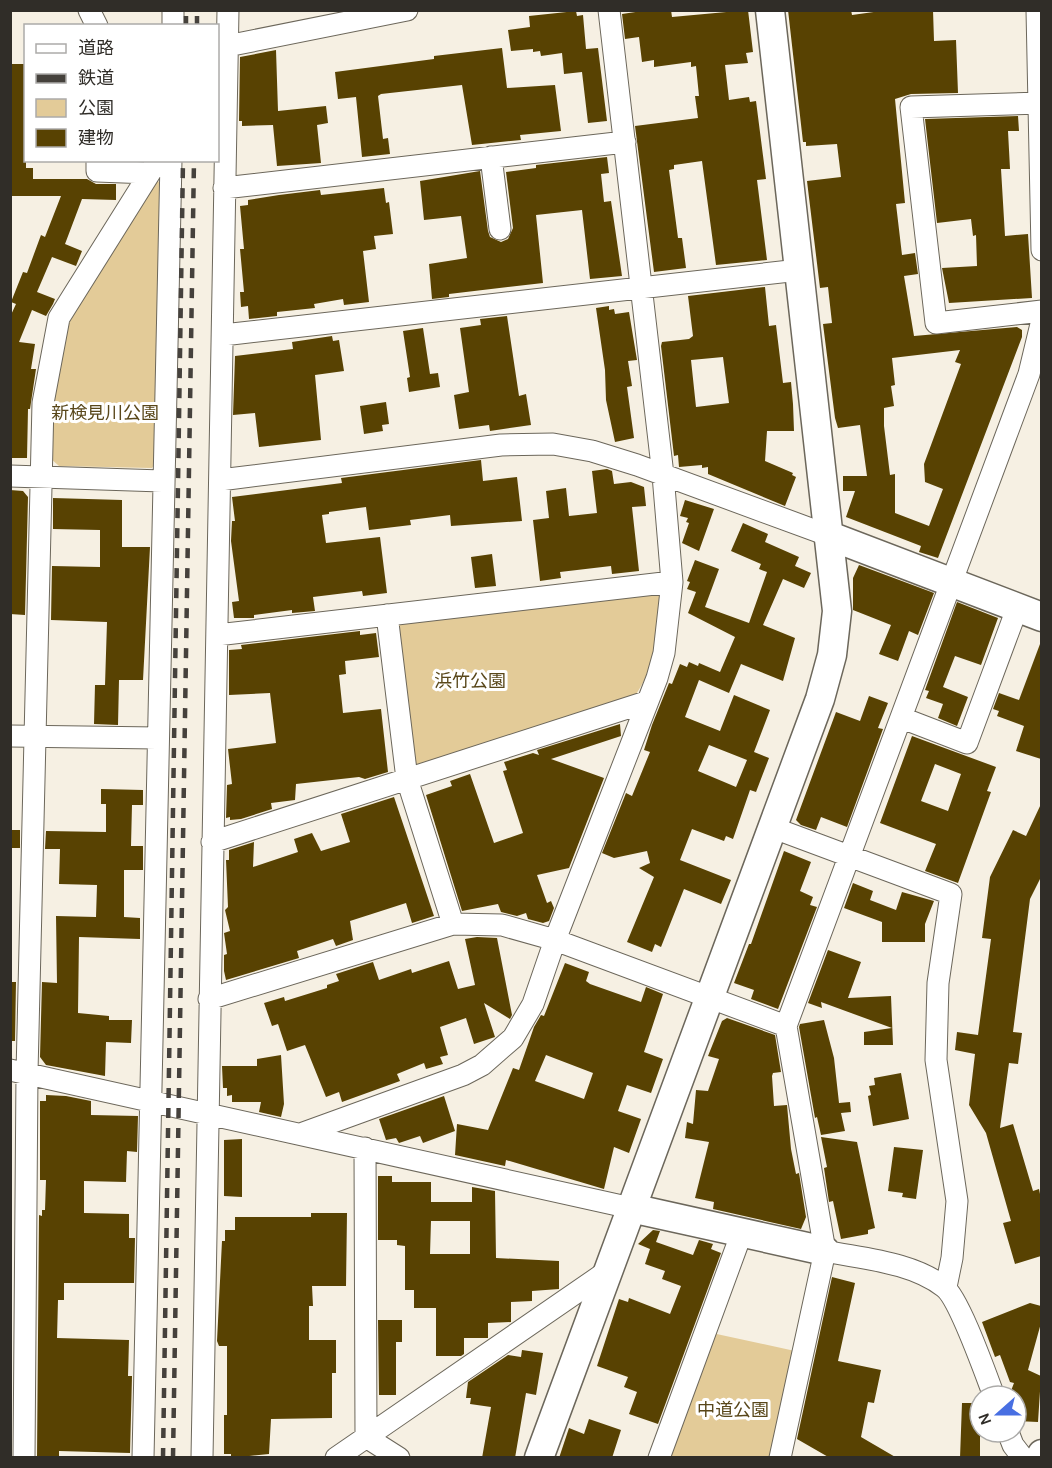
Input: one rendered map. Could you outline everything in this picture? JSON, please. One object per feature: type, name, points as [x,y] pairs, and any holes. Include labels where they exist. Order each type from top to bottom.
[{"type":"street","points":[[89,10],[96,24]]},
{"type":"street","points":[[202,1458],[228,10]]},
{"type":"street","points":[[227,46],[407,10]]},
{"type":"street","points":[[303,1133],[463,1075],[482,1065],[513,1038],[524,1021],[543,980],[555,940],[657,678],[664,653],[672,582],[663,475],[609,10]]},
{"type":"street","points":[[539,1458],[707,998],[820,699],[832,655],[837,611],[830,536],[770,10]]},
{"type":"street","points":[[1036,10],[1040,103],[1041,250]]},
{"type":"street","points":[[1040,103],[911,107],[936,323],[1041,311]]},
{"type":"street","points":[[224,188],[625,142]]},
{"type":"street","points":[[491,157],[500,229]]},
{"type":"street","points":[[97,162],[97,171],[153,167]]},
{"type":"street","points":[[143,1458],[162,481],[171,162]]},
{"type":"street","points":[[24,1458],[19,1071],[35,736],[43,404],[59,318],[153,167]]},
{"type":"street","points":[[223,335],[641,286],[799,270]]},
{"type":"street","points":[[780,1458],[825,1251],[786,1026],[1029,374],[1041,320]]},
{"type":"street","points":[[220,480],[501,445],[553,444],[592,451],[663,475],[1030,611],[967,743],[902,718]]},
{"type":"street","points":[[10,476],[162,481]]},
{"type":"street","points":[[217,635],[672,582]]},
{"type":"street","points":[[387,615],[407,779],[453,924]]},
{"type":"street","points":[[212,842],[646,702]]},
{"type":"street","points":[[10,736],[157,738]]},
{"type":"street","points":[[771,827],[951,894],[938,983],[936,1049],[957,1202],[952,1258],[946,1287]]},
{"type":"street","points":[[209,999],[453,924],[502,925],[555,940],[786,1026]]},
{"type":"street","points":[[19,1071],[904,1267],[946,1287],[956,1304],[989,1384]]},
{"type":"street","points":[[365,1148],[366,1437]]},
{"type":"street","points":[[659,1458],[742,1232]]},
{"type":"street","points":[[336,1458],[606,1272]]},
{"type":"street","points":[[366,1437],[399,1458]]},
{"type":"street","points":[[1015,1444],[1023,1458]]},
{"type":"green space","name":"新検見川公園","points":[[154,181],[162,182],[157,461],[152,468],[59,466],[50,458],[51,418],[59,350],[70,318]]},
{"type":"green space","name":"浜竹公園","points":[[654,592],[665,601],[660,627],[651,664],[633,699],[419,768],[412,762],[395,629],[400,622]]},
{"type":"green space","name":"中道公園","points":[[712,1333],[795,1351],[771,1457],[665,1458]]},
{"type":"building","points":[[671,10],[672,17],[748,10],[753,52],[746,53],[748,63],[725,65],[729,100],[749,97],[750,102],[756,101],[766,179],[757,180],[767,260],[716,265],[702,161],[674,165],[674,169],[669,170],[678,238],[682,238],[686,268],[654,272],[635,126],[698,118],[695,96],[699,96],[696,66],[691,67],[691,62],[654,67],[654,60],[642,62],[639,37],[625,39],[622,14]]},
{"type":"building","points":[[788,10],[851,10],[852,15],[888,10],[933,10],[934,41],[956,40],[958,93],[911,94],[895,99],[905,203],[896,204],[902,255],[915,253],[918,274],[904,276],[914,336],[1017,327],[1022,330],[1022,337],[938,558],[919,552],[921,546],[846,517],[855,491],[843,491],[843,476],[867,476],[860,425],[838,428],[835,418],[823,324],[832,323],[828,287],[820,288],[807,181],[841,177],[837,144],[806,146],[806,142],[803,142]],"holes":[[[960,350],[955,362],[961,364],[924,464],[925,482],[943,489],[929,526],[895,513],[895,474],[890,475],[884,408],[894,406],[891,386],[895,385],[892,358]]]},
{"type":"building","points":[[576,11],[577,16],[583,15],[586,49],[598,48],[607,121],[588,123],[582,72],[564,74],[562,53],[541,56],[540,51],[533,52],[533,49],[511,51],[508,30],[530,27],[529,16]]},
{"type":"building","points":[[502,48],[507,88],[555,85],[561,131],[520,135],[521,140],[472,145],[462,85],[381,94],[378,96],[383,139],[388,138],[390,154],[362,157],[356,97],[338,99],[335,72]]},
{"type":"building","points":[[276,50],[278,111],[326,106],[328,123],[317,125],[321,163],[277,166],[273,125],[242,126],[242,121],[239,121],[240,57]]},
{"type":"building","points":[[10,64],[24,64],[24,162],[26,162],[26,168],[33,168],[33,179],[87,179],[96,184],[116,184],[116,200],[82,199],[65,244],[82,251],[76,266],[52,257],[37,292],[55,299],[46,316],[32,310],[19,342],[35,344],[31,369],[36,369],[30,409],[28,409],[27,458],[10,458],[10,317],[16,304],[11,302],[23,272],[27,273],[41,235],[45,237],[61,196],[10,196]]},
{"type":"building","points":[[1018,116],[1019,131],[1008,131],[1010,169],[1001,169],[1005,236],[1028,234],[1032,298],[949,303],[942,268],[977,266],[976,235],[973,236],[971,219],[937,223],[925,119]]},
{"type":"building","points":[[607,157],[609,173],[601,174],[604,202],[611,201],[622,276],[590,279],[582,210],[536,215],[543,283],[449,294],[449,297],[432,299],[429,264],[467,258],[461,216],[424,220],[420,181],[480,171],[488,231],[490,237],[501,242],[508,239],[513,228],[506,172],[536,168],[536,165]]},
{"type":"building","points":[[384,188],[386,203],[389,202],[393,234],[374,236],[376,249],[363,251],[369,302],[344,305],[343,299],[314,304],[315,308],[277,312],[277,316],[249,319],[248,306],[241,307],[240,292],[244,292],[240,249],[244,249],[240,206],[248,205],[248,200],[279,195],[320,190],[321,195]]},
{"type":"building","points":[[765,287],[769,326],[776,325],[783,383],[791,382],[794,431],[767,431],[765,461],[793,473],[792,475],[796,477],[785,506],[708,474],[708,467],[702,468],[702,465],[679,467],[678,455],[674,456],[661,346],[662,342],[689,339],[693,336],[688,296]],"holes":[[[723,357],[729,403],[696,407],[691,360]]]},
{"type":"building","points":[[609,306],[609,310],[614,309],[615,314],[629,312],[637,360],[628,361],[632,386],[627,387],[634,438],[615,442],[606,400],[605,370],[596,308]]},
{"type":"building","points":[[507,316],[519,396],[526,394],[531,425],[490,431],[489,425],[459,429],[454,395],[469,392],[460,328],[481,325],[480,319]]},
{"type":"building","points":[[423,328],[430,374],[438,373],[440,387],[409,392],[407,378],[410,377],[403,331]]},
{"type":"building","points":[[332,336],[333,341],[339,340],[344,371],[315,375],[321,440],[259,447],[255,413],[233,415],[235,356],[293,349],[292,342]]},
{"type":"building","points":[[386,402],[389,424],[382,425],[383,431],[364,434],[360,406]]},
{"type":"building","points":[[481,460],[483,481],[517,477],[522,521],[451,526],[450,515],[410,520],[411,525],[369,530],[366,507],[329,512],[329,514],[322,515],[326,543],[380,537],[387,593],[363,596],[362,591],[313,597],[315,611],[292,613],[292,610],[254,615],[254,618],[234,618],[232,602],[239,601],[231,541],[232,521],[235,521],[232,497],[342,483],[341,478]]},
{"type":"building","points":[[607,469],[612,471],[614,484],[631,482],[644,487],[646,506],[632,507],[639,571],[612,574],[611,566],[560,572],[561,578],[540,581],[533,520],[549,518],[546,491],[566,488],[569,516],[597,513],[592,471]]},
{"type":"building","points":[[10,490],[23,491],[28,497],[25,615],[10,614]]},
{"type":"building","points":[[53,498],[122,500],[122,547],[150,547],[143,680],[119,680],[118,725],[94,724],[95,685],[105,685],[107,622],[51,620],[52,566],[100,567],[100,530],[53,529]]},
{"type":"building","points":[[685,500],[714,509],[699,551],[682,543],[689,523],[686,522],[688,518],[680,516]]},
{"type":"building","points":[[743,523],[768,534],[765,542],[799,557],[795,566],[811,573],[804,588],[783,579],[763,625],[795,638],[783,681],[741,664],[729,693],[699,680],[685,717],[720,731],[734,695],[770,710],[754,752],[769,758],[756,792],[750,790],[733,839],[726,836],[724,841],[692,829],[680,860],[731,880],[721,904],[684,889],[661,947],[655,944],[652,952],[627,942],[654,877],[639,868],[650,863],[647,851],[614,858],[602,853],[626,793],[632,796],[650,752],[644,750],[652,725],[669,683],[672,684],[680,664],[687,667],[689,662],[698,666],[699,663],[720,672],[735,637],[688,613],[696,592],[687,589],[690,582],[687,581],[695,560],[719,569],[705,607],[749,623],[767,572],[759,569],[761,564],[731,551]],"holes":[[[709,745],[747,760],[736,787],[698,771]]]},
{"type":"building","points":[[492,554],[496,586],[475,588],[471,557]]},
{"type":"building","points":[[859,565],[934,593],[918,635],[909,631],[898,661],[879,654],[891,625],[853,610],[853,578]]},
{"type":"building","points":[[957,602],[998,618],[981,665],[955,656],[943,687],[968,697],[957,726],[938,718],[943,704],[926,698],[929,691],[925,690]]},
{"type":"building","points":[[360,631],[360,635],[376,633],[379,657],[345,661],[346,674],[339,675],[343,713],[381,709],[388,772],[365,779],[359,777],[296,784],[295,800],[271,803],[272,809],[241,819],[226,818],[227,785],[232,784],[228,749],[276,743],[270,693],[229,695],[229,650],[242,649],[241,645]]},
{"type":"building","points":[[1040,644],[1041,759],[1016,751],[1024,726],[997,716],[999,711],[993,709],[999,693],[1019,700]]},
{"type":"building","points":[[869,696],[888,703],[878,728],[883,729],[847,827],[821,817],[816,830],[801,825],[796,820],[836,712],[860,721]]},
{"type":"building","points":[[620,724],[621,736],[551,759],[604,778],[569,868],[537,875],[547,903],[551,901],[554,908],[549,921],[543,923],[528,919],[526,913],[517,916],[501,912],[498,904],[462,911],[426,795],[452,786],[450,781],[470,774],[494,843],[523,833],[503,771],[507,770],[504,762],[533,753],[539,755],[537,750]]},
{"type":"building","points":[[912,736],[996,767],[987,791],[991,792],[958,883],[925,871],[936,844],[880,823]],"holes":[[[935,764],[961,774],[948,811],[921,801]]]},
{"type":"building","points":[[101,789],[143,790],[143,805],[132,805],[131,846],[143,846],[143,870],[124,870],[124,917],[140,918],[140,939],[79,937],[78,1013],[109,1016],[109,1020],[132,1020],[131,1043],[106,1042],[105,1076],[46,1065],[40,1057],[42,982],[57,983],[56,916],[96,917],[97,885],[59,884],[60,849],[45,849],[46,831],[106,832],[106,804],[101,804]]},
{"type":"building","points":[[394,797],[434,916],[412,923],[406,903],[350,921],[353,940],[336,946],[333,939],[297,951],[299,958],[226,980],[224,955],[227,954],[224,933],[230,931],[225,910],[228,907],[226,860],[229,860],[229,850],[254,842],[253,867],[298,852],[294,839],[312,833],[321,851],[350,842],[341,814]]},
{"type":"building","points":[[1041,804],[1041,877],[1030,899],[1013,1032],[1022,1033],[1018,1064],[1009,1063],[1000,1128],[1013,1124],[1033,1191],[1039,1189],[1041,1256],[1015,1264],[1003,1223],[1011,1221],[986,1133],[969,1105],[975,1054],[955,1050],[957,1032],[978,1035],[991,939],[982,938],[990,877],[1013,830],[1026,836]]},
{"type":"building","points":[[10,830],[20,830],[20,848],[10,848]]},
{"type":"building","points":[[784,851],[811,862],[800,891],[813,897],[810,905],[817,907],[778,1009],[751,999],[754,990],[734,983],[749,944],[751,944]]},
{"type":"building","points":[[853,883],[873,891],[870,900],[896,910],[902,892],[934,901],[925,924],[925,942],[882,942],[882,922],[844,908]]},
{"type":"building","points":[[497,938],[512,1015],[510,1019],[484,1003],[495,1037],[474,1044],[466,1018],[440,1027],[448,1055],[440,1057],[443,1064],[426,1069],[424,1063],[397,1074],[400,1081],[342,1102],[339,1092],[326,1097],[305,1045],[287,1051],[278,1024],[272,1026],[264,1003],[284,997],[285,1001],[327,988],[327,985],[339,981],[336,974],[373,962],[379,980],[411,969],[412,973],[449,961],[458,989],[475,985],[465,939]]},
{"type":"building","points":[[828,950],[861,962],[848,998],[891,996],[893,1045],[864,1045],[864,1032],[892,1028],[821,1002],[822,1008],[808,1003]]},
{"type":"building","points":[[565,963],[589,972],[586,981],[590,984],[641,1002],[646,987],[663,994],[644,1052],[663,1059],[651,1093],[627,1085],[618,1111],[641,1119],[629,1153],[614,1147],[604,1189],[506,1160],[505,1166],[455,1155],[457,1124],[488,1130],[513,1068],[519,1070],[534,1027],[541,1015],[544,1016]],"holes":[[[546,1055],[593,1073],[584,1099],[535,1081]]]},
{"type":"building","points":[[10,982],[16,982],[15,1041],[10,1041]]},
{"type":"building","points":[[727,1018],[775,1035],[781,1072],[773,1073],[772,1076],[774,1106],[787,1105],[791,1149],[796,1174],[799,1173],[806,1217],[801,1229],[713,1209],[714,1202],[695,1198],[709,1142],[685,1138],[687,1122],[693,1124],[696,1090],[708,1091],[719,1059],[708,1056],[722,1021]]},
{"type":"building","points":[[824,1020],[834,1058],[839,1103],[850,1102],[851,1112],[841,1113],[845,1131],[821,1135],[817,1117],[815,1118],[799,1027],[800,1024]]},
{"type":"building","points":[[281,1055],[284,1104],[281,1117],[259,1112],[261,1102],[232,1102],[232,1095],[227,1096],[227,1088],[223,1088],[222,1066],[257,1066],[257,1059]]},
{"type":"building","points":[[901,1073],[909,1119],[873,1126],[868,1096],[871,1095],[869,1086],[875,1085],[874,1078]]},
{"type":"building","points":[[46,1095],[91,1101],[91,1115],[138,1116],[137,1152],[127,1151],[126,1182],[84,1181],[84,1213],[129,1214],[129,1238],[135,1238],[134,1283],[64,1283],[64,1300],[58,1300],[57,1338],[129,1340],[128,1376],[132,1376],[130,1453],[59,1451],[59,1458],[37,1458],[39,1215],[42,1216],[42,1210],[45,1210],[46,1180],[40,1180],[40,1101],[46,1101]]},
{"type":"building","points":[[444,1096],[455,1131],[423,1143],[420,1136],[399,1143],[396,1138],[386,1140],[379,1119]]},
{"type":"building","points":[[821,1137],[857,1142],[875,1228],[868,1230],[868,1234],[841,1239],[833,1201],[829,1202],[824,1168],[827,1167]]},
{"type":"building","points":[[242,1139],[242,1197],[224,1196],[224,1140]]},
{"type":"building","points":[[894,1147],[923,1150],[916,1199],[902,1197],[903,1193],[888,1191]]},
{"type":"building","points":[[378,1176],[392,1176],[392,1182],[431,1182],[431,1202],[472,1202],[472,1187],[495,1191],[496,1258],[559,1261],[559,1289],[532,1291],[532,1301],[511,1302],[511,1322],[488,1323],[488,1338],[464,1338],[464,1354],[461,1356],[436,1356],[436,1308],[414,1308],[414,1290],[405,1290],[405,1246],[397,1245],[397,1240],[378,1240]],"holes":[[[431,1221],[470,1221],[470,1254],[430,1254]]]},
{"type":"building","points":[[311,1213],[347,1213],[346,1286],[312,1286],[313,1306],[309,1306],[309,1340],[336,1340],[336,1373],[332,1373],[332,1418],[271,1419],[269,1454],[231,1458],[231,1454],[224,1454],[224,1415],[227,1415],[227,1346],[219,1346],[217,1341],[222,1241],[225,1241],[225,1230],[235,1230],[235,1217],[311,1217]]},
{"type":"building","points":[[653,1230],[660,1231],[656,1242],[693,1255],[699,1240],[713,1244],[711,1249],[721,1253],[658,1424],[629,1414],[637,1392],[624,1387],[628,1377],[597,1366],[619,1299],[628,1302],[629,1298],[670,1314],[681,1286],[662,1279],[665,1271],[645,1264],[650,1249],[638,1244]]},
{"type":"building","points":[[832,1277],[855,1283],[838,1361],[881,1370],[874,1403],[868,1402],[861,1437],[897,1458],[830,1458],[797,1439]]},
{"type":"building","points":[[1030,1303],[1041,1306],[1041,1323],[1028,1370],[1041,1376],[1038,1422],[1028,1422],[1028,1384],[1010,1382],[1000,1355],[995,1357],[982,1322]]},
{"type":"building","points":[[378,1320],[402,1320],[402,1342],[396,1342],[396,1395],[379,1395]]},
{"type":"building","points":[[522,1350],[543,1353],[536,1395],[526,1393],[515,1458],[482,1458],[491,1407],[470,1404],[471,1398],[466,1398],[468,1382],[508,1355],[521,1357]]},
{"type":"building","points":[[962,1403],[968,1403],[968,1444],[980,1444],[980,1458],[960,1458]]},
{"type":"building","points":[[589,1419],[621,1430],[612,1458],[559,1458],[569,1428],[584,1434]]},
{"type":"railway","points":[[186,10],[186,24]]},
{"type":"railway","points":[[197,10],[197,24]]},
{"type":"railway","points":[[163,1458],[183,162]]},
{"type":"railway","points":[[173,1458],[194,162]]}]
